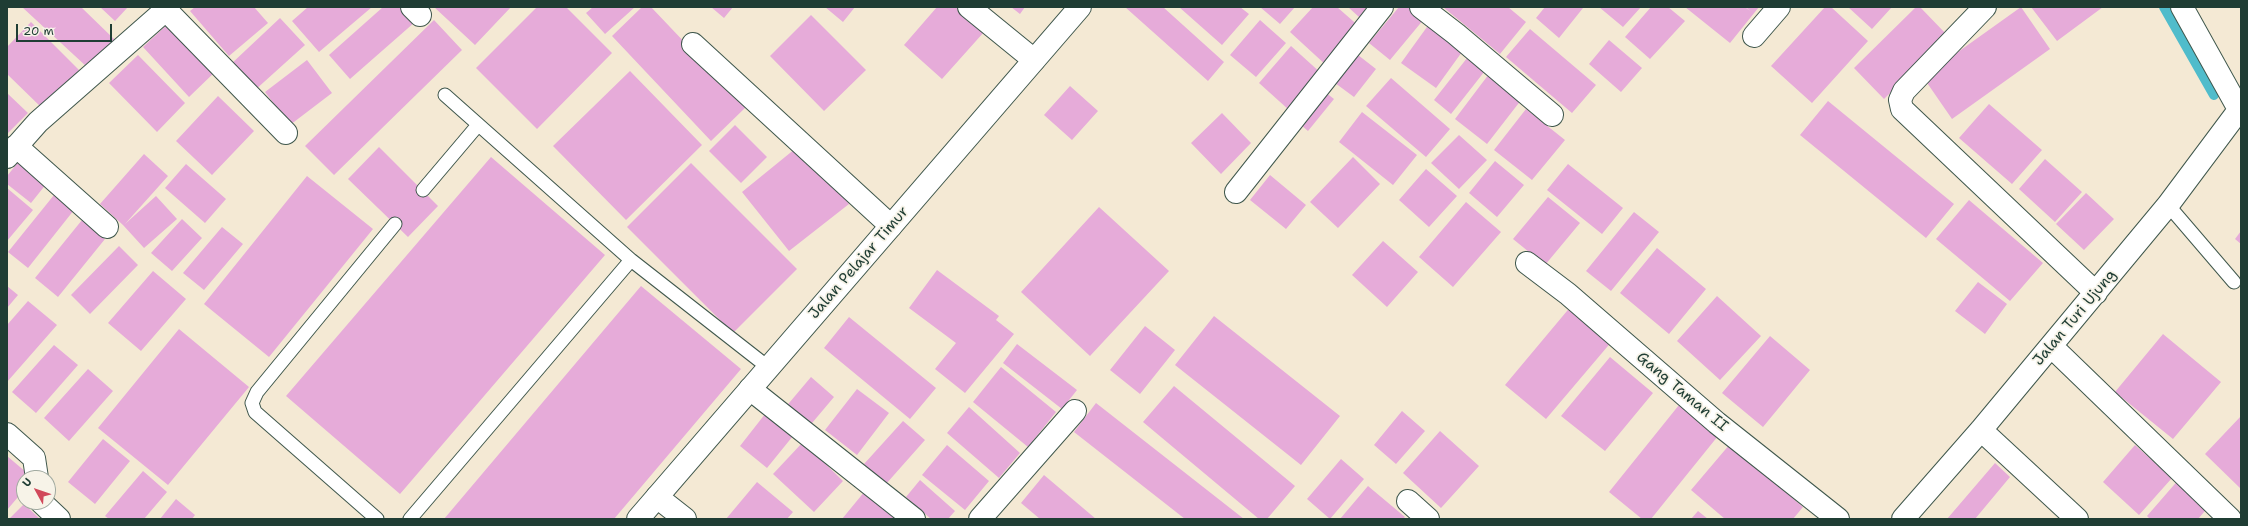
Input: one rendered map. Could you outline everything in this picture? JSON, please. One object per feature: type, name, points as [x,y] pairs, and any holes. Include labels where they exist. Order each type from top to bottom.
[{"type":"street","points":[[969,7],[1034,60]]},
{"type":"street","name":"Jalan Pelajar Timur","points":[[638,519],[1080,7]]},
{"type":"street","points":[[1236,192],[1382,7]]},
{"type":"street","points":[[1420,7],[1456,34],[1552,116]]},
{"type":"street","points":[[1754,36],[1779,7]]},
{"type":"street","points":[[1985,7],[1904,91],[1900,100],[1902,110],[2096,292]]},
{"type":"street","points":[[2182,7],[2240,111]]},
{"type":"street","points":[[107,227],[11,151],[38,122],[168,8],[286,133]]},
{"type":"street","points":[[693,44],[890,226]]},
{"type":"street","name":"Jalan Turi Ujung","points":[[1903,519],[1981,430],[2168,205],[2240,111]]},
{"type":"street","name":"Gang Taman II","points":[[1527,262],[1568,294],[1717,423],[1838,519]]},
{"type":"street","points":[[2051,346],[2230,519]]},
{"type":"street","points":[[750,389],[914,519]]},
{"type":"street","points":[[980,519],[1075,411]]},
{"type":"street","points":[[1981,430],[2077,519]]},
{"type":"street","points":[[7,434],[34,458],[36,470]]},
{"type":"street","points":[[657,497],[684,519]]},
{"type":"street","points":[[1408,501],[1428,519]]},
{"type":"street","points":[[49,510],[59,519]]},
{"type":"lane","points":[[445,95],[631,260],[768,368]]},
{"type":"lane","points":[[423,190],[478,124]]},
{"type":"lane","points":[[2168,205],[2234,282]]},
{"type":"lane","points":[[377,519],[255,412],[252,403],[257,392],[395,224]]},
{"type":"lane","points":[[410,519],[631,260]]},
{"type":"building","points":[[22,7],[81,7],[115,40],[87,67]]},
{"type":"building","points":[[100,7],[128,7],[115,21]]},
{"type":"building","points":[[195,7],[254,7],[268,23],[229,56],[190,11]]},
{"type":"building","points":[[308,7],[372,7],[319,52],[292,21]]},
{"type":"building","points":[[383,7],[401,7],[415,22],[350,79],[329,55]]},
{"type":"building","points":[[434,7],[511,7],[475,45]]},
{"type":"building","points":[[537,7],[566,7],[612,53],[537,129],[476,68]]},
{"type":"building","points":[[593,7],[635,7],[605,34],[586,13]]},
{"type":"building","points":[[642,7],[651,7],[746,107],[711,141],[612,36]]},
{"type":"building","points":[[711,7],[733,7],[724,18]]},
{"type":"building","points":[[825,7],[855,7],[843,22]]},
{"type":"building","points":[[937,7],[956,7],[984,32],[942,79],[904,45]]},
{"type":"building","points":[[1011,7],[1025,7],[1020,14]]},
{"type":"building","points":[[1125,7],[1163,7],[1224,62],[1208,81]]},
{"type":"building","points":[[1179,7],[1240,7],[1249,14],[1222,45]]},
{"type":"building","points":[[1260,7],[1295,7],[1280,24]]},
{"type":"building","points":[[1313,7],[1337,7],[1361,28],[1327,66],[1290,32]]},
{"type":"building","points":[[1348,7],[1367,7],[1359,17]]},
{"type":"building","points":[[1399,7],[1410,7],[1424,19],[1390,60],[1369,43]]},
{"type":"building","points":[[1443,7],[1508,7],[1526,22],[1500,54]]},
{"type":"building","points":[[1545,7],[1583,8],[1559,38],[1536,18]]},
{"type":"building","points":[[1599,7],[1641,7],[1623,27]]},
{"type":"building","points":[[1651,7],[1668,7],[1685,21],[1650,59],[1625,37]]},
{"type":"building","points":[[1685,7],[1745,7],[1750,11],[1746,7],[1759,7],[1730,43]]},
{"type":"building","points":[[1825,7],[1831,7],[1868,41],[1812,103],[1771,66]]},
{"type":"building","points":[[1848,7],[1892,7],[1872,29]]},
{"type":"building","points":[[1916,7],[1920,7],[1948,36],[1884,99],[1854,68]]},
{"type":"building","points":[[2021,7],[2050,49],[1952,119],[1923,77]]},
{"type":"building","points":[[2031,7],[2103,7],[2057,41]]},
{"type":"building","points":[[811,15],[866,70],[824,111],[770,56]]},
{"type":"building","points":[[280,18],[305,45],[254,91],[230,65]]},
{"type":"building","points":[[434,20],[462,50],[334,175],[305,146]]},
{"type":"building","points":[[1260,20],[1286,43],[1256,77],[1230,55]]},
{"type":"building","points":[[1432,20],[1467,45],[1436,88],[1401,63]]},
{"type":"building","points":[[171,21],[217,70],[189,97],[143,47]]},
{"type":"building","points":[[31,22],[79,70],[44,110],[7,74],[7,47]]},
{"type":"building","points":[[1530,29],[1596,85],[1572,113],[1506,57]]},
{"type":"building","points":[[1609,40],[1642,68],[1621,92],[1589,64]]},
{"type":"building","points":[[1291,46],[1322,74],[1289,110],[1259,83]]},
{"type":"building","points":[[1471,53],[1488,67],[1451,114],[1434,100]]},
{"type":"building","points":[[138,55],[185,103],[157,132],[109,83]]},
{"type":"building","points":[[1358,55],[1376,69],[1354,97],[1335,83]]},
{"type":"building","points":[[307,60],[332,93],[290,125],[265,92]]},
{"type":"building","points":[[1492,70],[1525,95],[1487,144],[1455,119]]},
{"type":"building","points":[[630,71],[702,145],[626,220],[553,146]]},
{"type":"building","points":[[1391,78],[1450,129],[1426,157],[1366,106]]},
{"type":"building","points":[[1070,86],[1098,111],[1072,140],[1044,115]]},
{"type":"building","points":[[1320,88],[1334,99],[1308,131],[1294,119]]},
{"type":"building","points":[[7,93],[28,113],[7,134]]},
{"type":"building","points":[[218,96],[254,131],[212,175],[176,141]]},
{"type":"building","points":[[1828,101],[1954,204],[1926,238],[1800,135]]},
{"type":"building","points":[[1989,104],[2042,150],[2012,184],[1959,138]]},
{"type":"building","points":[[1526,109],[1565,140],[1532,180],[1494,150]]},
{"type":"building","points":[[1362,112],[1417,155],[1393,185],[1339,142]]},
{"type":"building","points":[[1222,113],[1251,143],[1221,174],[1191,143]]},
{"type":"building","points":[[735,125],[767,157],[741,183],[709,151]]},
{"type":"building","points":[[1459,135],[1487,160],[1459,189],[1431,163]]},
{"type":"building","points":[[801,144],[849,204],[789,251],[742,192]]},
{"type":"building","points":[[379,147],[438,206],[408,237],[348,179]]},
{"type":"building","points":[[144,154],[168,176],[125,224],[156,196],[177,219],[144,248],[123,225],[100,204]]},
{"type":"building","points":[[491,157],[605,255],[400,494],[286,396]]},
{"type":"building","points":[[1353,157],[1380,184],[1338,228],[1310,202]]},
{"type":"building","points":[[2045,159],[2082,192],[2055,222],[2019,189]]},
{"type":"building","points":[[20,160],[47,183],[31,203],[7,184],[7,176]]},
{"type":"building","points":[[1495,161],[1524,185],[1497,217],[1469,193]]},
{"type":"building","points":[[691,163],[797,269],[733,333],[627,227]]},
{"type":"building","points":[[186,164],[226,199],[205,223],[165,188]]},
{"type":"building","points":[[1568,164],[1623,208],[1602,234],[1547,190]]},
{"type":"building","points":[[1426,169],[1457,196],[1429,227],[1399,200]]},
{"type":"building","points":[[1270,175],[1306,205],[1286,229],[1250,200]]},
{"type":"building","points":[[307,176],[373,229],[269,357],[204,304]]},
{"type":"building","points":[[7,188],[33,210],[7,241]]},
{"type":"building","points":[[2086,193],[2114,219],[2084,250],[2056,224]]},
{"type":"building","points":[[54,195],[74,210],[28,268],[8,252]]},
{"type":"building","points":[[1548,197],[1580,223],[1545,265],[1513,239]]},
{"type":"building","points":[[1969,200],[2043,263],[2010,301],[1936,239]]},
{"type":"building","points":[[1466,202],[1501,232],[1453,287],[1419,257]]},
{"type":"building","points":[[1099,207],[1169,271],[1090,356],[1021,292]]},
{"type":"building","points":[[1634,212],[1659,232],[1611,291],[1586,271]]},
{"type":"building","points":[[182,219],[202,238],[172,271],[151,253]]},
{"type":"building","points":[[82,220],[105,239],[58,297],[35,278]]},
{"type":"building","points":[[222,227],[243,244],[204,290],[183,273]]},
{"type":"building","points":[[2241,231],[2241,244],[2235,239]]},
{"type":"building","points":[[1383,241],[1418,272],[1387,307],[1352,275]]},
{"type":"building","points":[[119,246],[138,265],[90,314],[71,295]]},
{"type":"building","points":[[1657,248],[1706,289],[1669,334],[1620,293]]},
{"type":"building","points":[[937,270],[999,316],[996,320],[1014,334],[965,393],[935,369],[956,343],[909,308]]},
{"type":"building","points":[[153,271],[186,299],[141,351],[108,323]]},
{"type":"building","points":[[1978,282],[2007,304],[1985,334],[1955,311]]},
{"type":"building","points":[[7,286],[18,295],[7,308]]},
{"type":"building","points":[[641,286],[741,369],[614,519],[444,519]]},
{"type":"building","points":[[1717,296],[1761,336],[1720,380],[1677,341]]},
{"type":"building","points":[[28,301],[57,325],[7,382],[7,325]]},
{"type":"building","points":[[1572,305],[1613,340],[1546,419],[1505,385]]},
{"type":"building","points":[[1214,316],[1340,416],[1301,465],[1175,365]]},
{"type":"building","points":[[849,317],[936,388],[910,419],[824,348]]},
{"type":"building","points":[[1145,326],[1175,350],[1140,394],[1110,370]]},
{"type":"building","points":[[179,329],[249,387],[168,485],[98,428]]},
{"type":"building","points":[[2163,334],[2221,382],[2173,439],[2115,392]]},
{"type":"building","points":[[1770,336],[1810,370],[1763,427],[1722,393]]},
{"type":"building","points":[[1017,344],[1077,390],[1062,409],[1003,363]]},
{"type":"building","points":[[54,345],[78,365],[36,413],[12,392]]},
{"type":"building","points":[[1610,357],[1653,393],[1605,451],[1561,416]]},
{"type":"building","points":[[1001,367],[1056,412],[1028,447],[973,402]]},
{"type":"building","points":[[88,369],[113,391],[69,441],[44,418]]},
{"type":"building","points":[[811,377],[834,397],[807,429],[784,409]]},
{"type":"building","points":[[1174,386],[1295,486],[1267,519],[1259,519],[1143,422]]},
{"type":"building","points":[[857,389],[889,413],[857,455],[825,430]]},
{"type":"building","points":[[1096,403],[1244,519],[1185,519],[1074,432]]},
{"type":"building","points":[[1679,405],[1718,436],[1651,519],[1642,519],[1609,492]]},
{"type":"building","points":[[969,407],[1020,453],[999,478],[947,433]]},
{"type":"building","points":[[769,409],[797,431],[767,468],[740,446]]},
{"type":"building","points":[[1402,411],[1425,431],[1396,464],[1374,445]]},
{"type":"building","points":[[2241,416],[2241,489],[2205,454]]},
{"type":"building","points":[[903,421],[925,440],[886,484],[864,464]]},
{"type":"building","points":[[1440,431],[1479,466],[1441,508],[1403,473]]},
{"type":"building","points":[[103,439],[130,461],[95,504],[68,482]]},
{"type":"building","points":[[803,442],[843,481],[814,512],[773,474]]},
{"type":"building","points":[[1730,444],[1803,507],[1793,519],[1725,519],[1691,490]]},
{"type":"building","points":[[947,445],[989,481],[965,510],[922,475]]},
{"type":"building","points":[[2135,445],[2172,478],[2139,515],[2103,482]]},
{"type":"building","points":[[7,456],[24,470],[16,470],[16,499],[7,510]]},
{"type":"building","points":[[1341,459],[1364,479],[1330,519],[1307,499]]},
{"type":"building","points":[[1995,463],[2010,477],[1975,519],[1947,519]]},
{"type":"building","points":[[143,471],[167,492],[144,519],[109,519],[105,516]]},
{"type":"building","points":[[1044,475],[1096,519],[1040,519],[1021,503]]},
{"type":"building","points":[[2180,478],[2210,505],[2198,519],[2150,519],[2147,516]]},
{"type":"building","points":[[920,480],[955,511],[948,519],[931,519],[906,497]]},
{"type":"building","points":[[757,482],[793,512],[787,519],[726,519]]},
{"type":"building","points":[[1368,486],[1405,517],[1403,519],[1340,519]]},
{"type":"building","points":[[865,491],[899,519],[842,519]]},
{"type":"building","points":[[176,499],[195,515],[192,519],[160,519]]},
{"type":"building","points":[[18,510],[30,510],[40,519],[9,519]]},
{"type":"building","points":[[1698,511],[1708,519],[1691,519]]},
{"type":"waterway","points":[[2164,7],[2214,95]]}]
